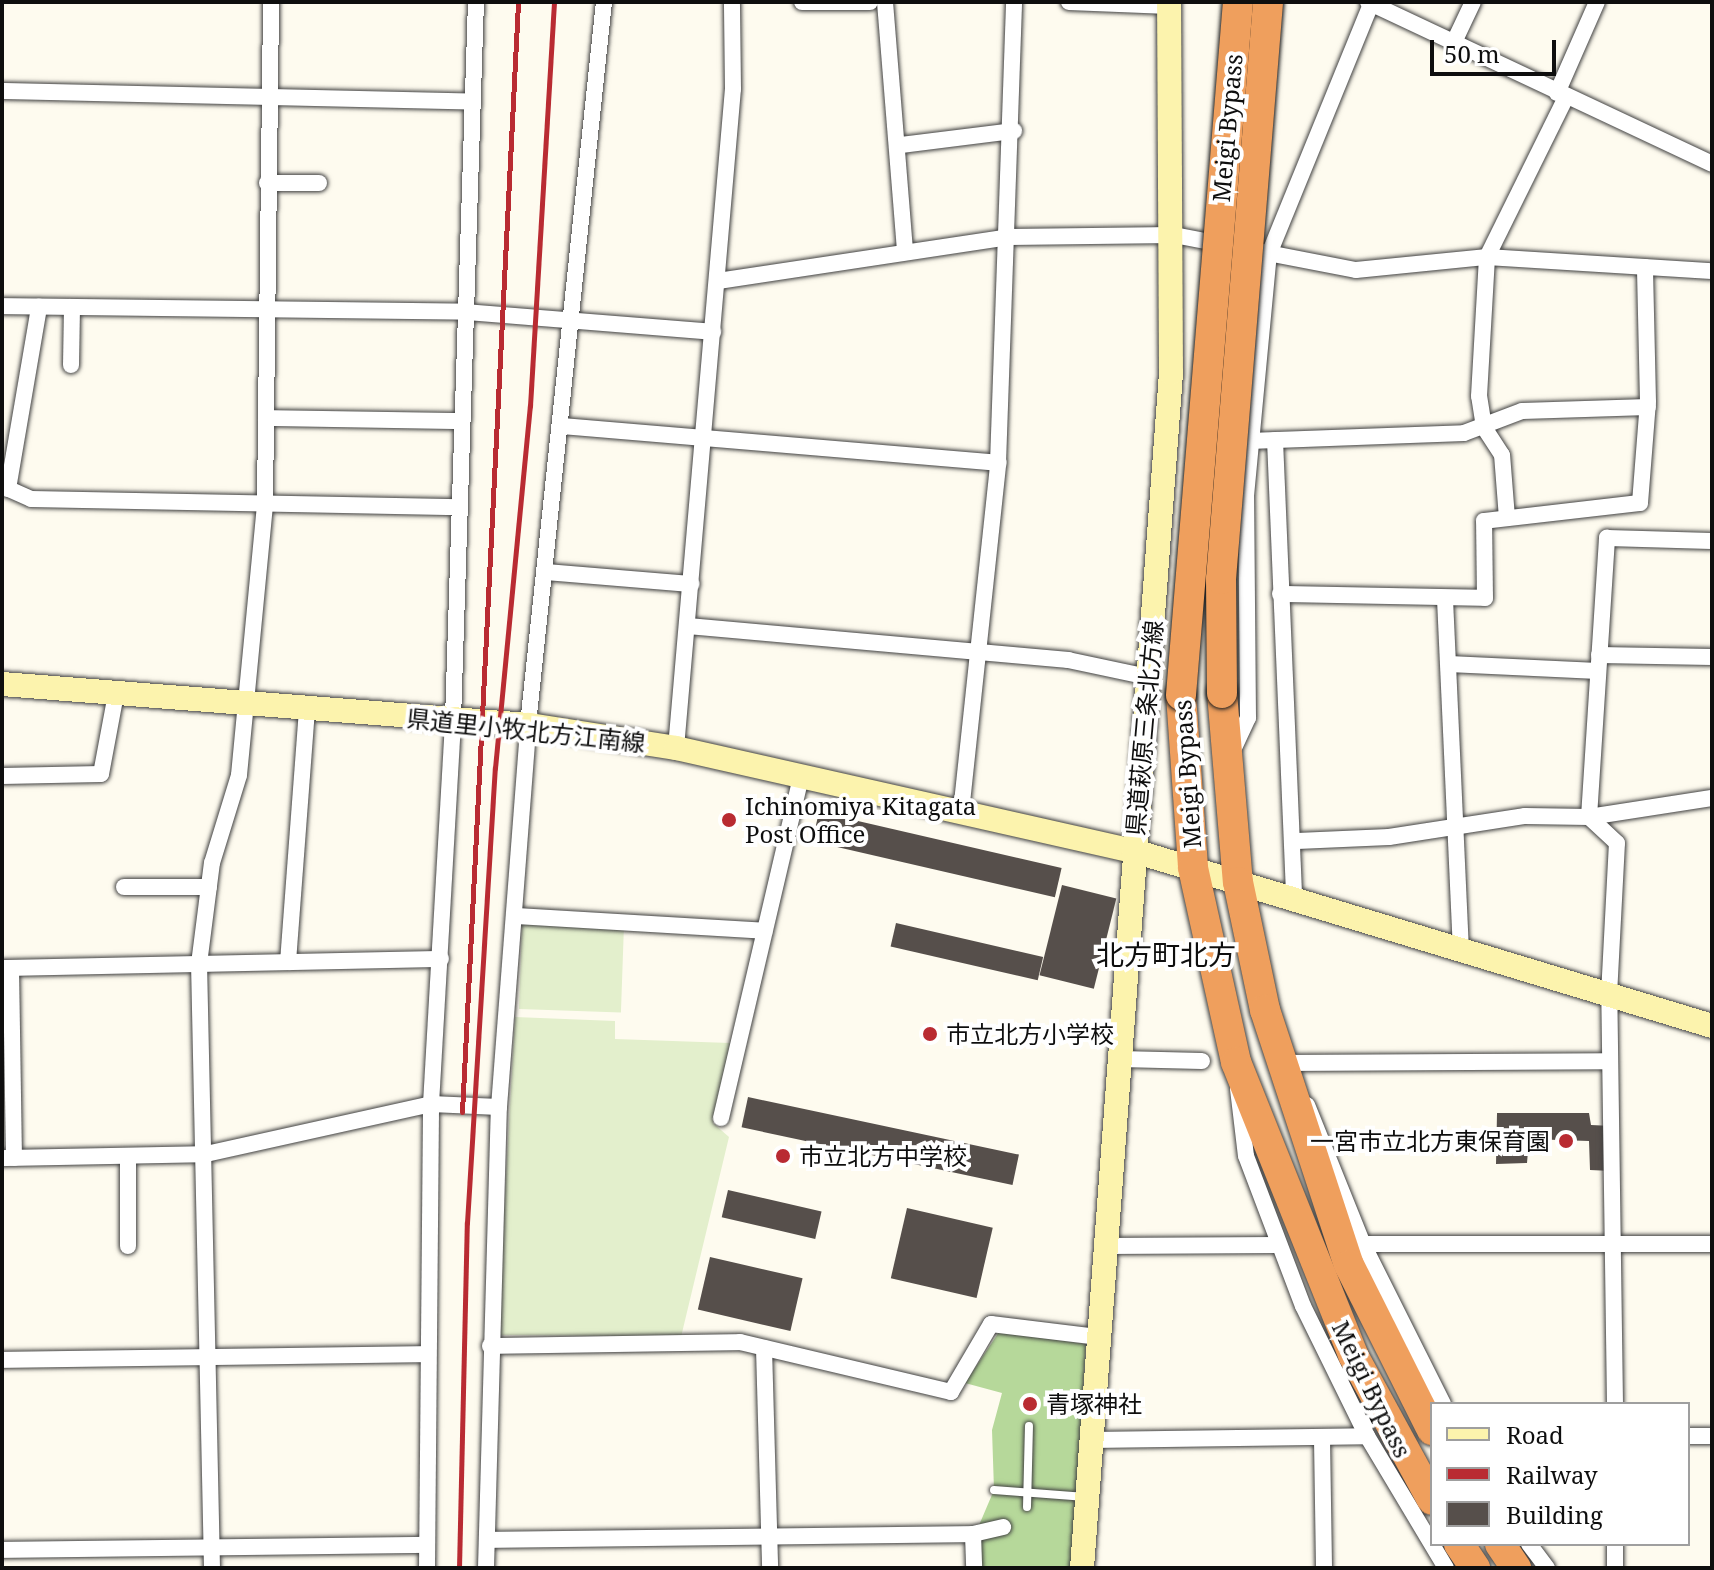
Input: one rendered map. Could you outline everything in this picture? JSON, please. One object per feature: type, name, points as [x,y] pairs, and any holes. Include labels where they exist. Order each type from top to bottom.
[{"type":"highway","name":"Meigi Bypass","points":[[1238,2],[1181,695],[1193,868],[1236,1062],[1353,1355],[1430,1496]]},
{"type":"highway","name":"Meigi Bypass","points":[[1268,2],[1221,579],[1222,693],[1238,882],[1281,1063],[1349,1265],[1430,1426]]},
{"type":"highway","points":[[1460,1546],[1475,1568]]},
{"type":"highway","points":[[1501,1546],[1516,1568]]},
{"type":"main road","name":"県道萩原三条北方線","points":[[1169,4],[1174,235],[1148,677],[1134,851],[1712,1026]]},
{"type":"main road","name":"県道里小牧北方江南線","points":[[2,684],[529,725],[676,748],[1134,851]]},
{"type":"main road","points":[[1082,1568],[1134,851]]},
{"type":"street","points":[[212,1568],[206,1154],[199,964],[209,887],[234,800],[265,503],[271,2]]},
{"type":"street","points":[[427,1568],[431,1104],[453,720],[476,2]]},
{"type":"street","points":[[486,1568],[499,1107],[529,725],[574,320],[604,2]]},
{"type":"street","points":[[676,748],[718,281],[732,2]]},
{"type":"street","points":[[802,2],[870,2]]},
{"type":"street","points":[[885,2],[901,145],[905,252]]},
{"type":"street","points":[[961,812],[998,463],[1014,131],[1014,2]]},
{"type":"street","points":[[1069,2],[1169,4]]},
{"type":"street","points":[[1227,764],[1248,718],[1249,441],[1269,254],[1370,2],[1712,164]]},
{"type":"street","points":[[1455,40],[1473,2]]},
{"type":"street","points":[[1507,518],[1502,455],[1484,427],[1479,396],[1487,257],[1561,95],[1597,2]]},
{"type":"street","points":[[2,91],[270,94],[473,102]]},
{"type":"street","points":[[901,145],[1014,131]]},
{"type":"street","points":[[267,183],[319,183]]},
{"type":"street","points":[[718,281],[1009,237],[1174,235],[1356,270],[1487,257],[1712,271]]},
{"type":"street","points":[[1280,594],[1485,598],[1484,521],[1640,503],[1648,407],[1645,267]]},
{"type":"street","points":[[2,306],[466,312],[713,332]]},
{"type":"street","points":[[39,307],[5,487],[31,499],[460,507]]},
{"type":"street","points":[[71,365],[72,307]]},
{"type":"street","points":[[1249,441],[1484,427],[1522,411],[1648,407]]},
{"type":"street","points":[[266,418],[461,421]]},
{"type":"street","points":[[561,426],[998,463]]},
{"type":"street","points":[[1275,440],[1280,594],[1297,841],[1294,900]]},
{"type":"street","points":[[1589,817],[1609,506]]},
{"type":"street","points":[[1607,538],[1712,541]]},
{"type":"street","points":[[545,572],[692,584]]},
{"type":"street","points":[[1445,599],[1461,949]]},
{"type":"street","points":[[688,626],[978,650],[1148,677]]},
{"type":"street","points":[[1449,664],[1599,663],[1712,657]]},
{"type":"street","points":[[2,776],[101,774],[116,694]]},
{"type":"street","points":[[288,962],[307,709]]},
{"type":"street","points":[[721,1118],[801,776]]},
{"type":"street","points":[[1297,841],[1456,825],[1589,817],[1712,798]]},
{"type":"street","points":[[1589,817],[1617,843],[1609,995],[1615,1402]]},
{"type":"street","points":[[124,887],[209,887]]},
{"type":"street","points":[[516,916],[765,931]]},
{"type":"street","points":[[441,959],[6,968],[8,1158],[206,1154],[431,1104],[499,1107]]},
{"type":"street","points":[[1120,1059],[1202,1061]]},
{"type":"street","points":[[1281,1063],[1609,1061]]},
{"type":"street","points":[[1236,1062],[1246,1156],[1278,1245],[1367,1436],[1430,1541]]},
{"type":"street","points":[[1281,1063],[1323,1131],[1363,1244],[1442,1402]]},
{"type":"street","points":[[128,1156],[128,1246]]},
{"type":"street","points":[[1363,1244],[1712,1244]]},
{"type":"street","points":[[1105,1246],[1278,1245]]},
{"type":"street","points":[[490,1346],[740,1342],[951,1392],[991,1324],[1099,1337]]},
{"type":"street","points":[[764,1348],[770,1568]]},
{"type":"street","points":[[2,1360],[427,1354]]},
{"type":"street","points":[[1091,1440],[1367,1436]]},
{"type":"street","points":[[1690,1436],[1712,1436]]},
{"type":"street","points":[[1322,1439],[1324,1568]]},
{"type":"street","points":[[487,1540],[973,1534],[1003,1527]]},
{"type":"street","points":[[973,1534],[974,1568]]},
{"type":"street","points":[[2,1550],[212,1545],[426,1545]]},
{"type":"street","points":[[1433,1546],[1446,1568]]},
{"type":"street","points":[[1530,1546],[1547,1568]]},
{"type":"street","points":[[1615,1546],[1615,1568]]},
{"type":"lane","points":[[1027,1507],[1029,1426]]},
{"type":"lane","points":[[994,1490],[1087,1497]]},
{"type":"green space","points":[[522,923],[624,927],[621,1013],[519,1009]]},
{"type":"green space","points":[[515,1017],[615,1021],[615,1039],[730,1043],[713,1123],[729,1137],[681,1337],[497,1335]]},
{"type":"green space","points":[[999,1332],[1086,1344],[1072,1568],[978,1568],[977,1530],[994,1490],[992,1430],[1002,1393],[965,1383]]},
{"type":"building","points":[[819,812],[1062,868],[1055,897],[812,841]]},
{"type":"building","points":[[1062,885],[1116,899],[1094,989],[1040,975]]},
{"type":"building","points":[[896,923],[1043,957],[1038,980],[891,946]]},
{"type":"building","points":[[748,1097],[1019,1155],[1013,1185],[742,1127]]},
{"type":"building","points":[[1497,1113],[1589,1113],[1591,1125],[1612,1126],[1612,1171],[1590,1170],[1589,1141],[1529,1139],[1527,1163],[1496,1164]]},
{"type":"building","points":[[728,1190],[822,1212],[815,1239],[722,1217]]},
{"type":"building","points":[[907,1208],[993,1228],[977,1298],[891,1278]]},
{"type":"building","points":[[710,1257],[803,1278],[790,1331],[698,1310]]},
{"type":"railway","points":[[462,1112],[518,2]]},
{"type":"railway","points":[[459,1568],[467,1223],[495,768],[530,406],[554,2]]},
{"type":"place","name":"Ichinomiya Kitagata Post Office","points":[[729,820]]},
{"type":"place","name":"市立北方小学校","points":[[930,1034]]},
{"type":"place","name":"一宮市立北方東保育園","points":[[1566,1141]]},
{"type":"place","name":"市立北方中学校","points":[[783,1156]]},
{"type":"place","name":"青塚神社","points":[[1030,1404]]},
{"type":"district","name":"北方町北方","points":[[1166,954]]}]
